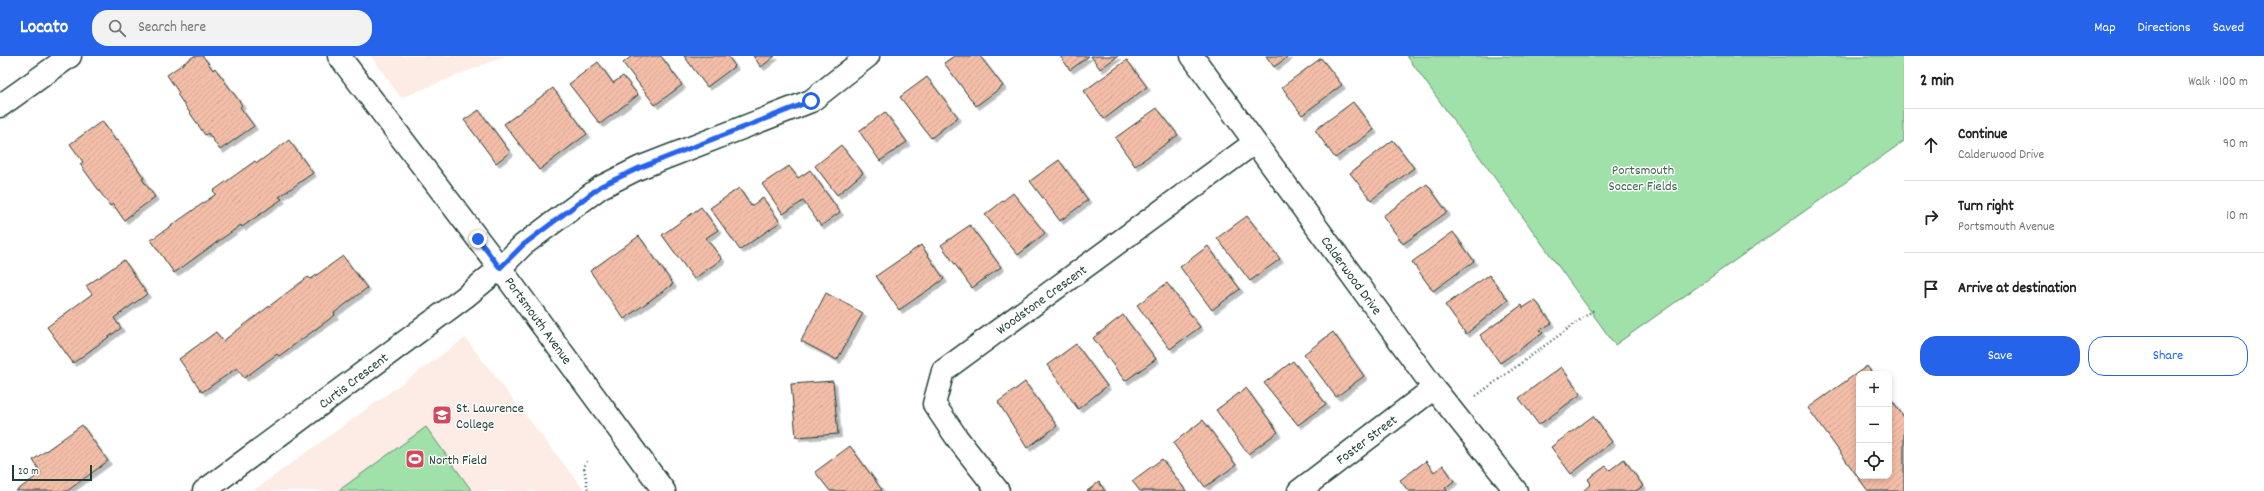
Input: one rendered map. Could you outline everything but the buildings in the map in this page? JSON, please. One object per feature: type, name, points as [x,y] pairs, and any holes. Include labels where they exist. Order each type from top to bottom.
[{"type":"street","points":[[0,106],[70,56]]},
{"type":"street","name":"Portsmouth Avenue","points":[[339,56],[500,268],[664,491]]},
{"type":"street","points":[[500,268],[523,245],[601,186],[639,168],[811,101],[868,56]]},
{"type":"street","name":"Calderwood Drive","points":[[1192,56],[1434,388],[1516,491]]},
{"type":"street","name":"Woodstone Crescent","points":[[998,491],[956,438],[934,404],[943,371],[1254,143]]},
{"type":"street","name":"Curtis Crescent","points":[[204,491],[465,297],[500,268]]},
{"type":"street","name":"Foster Street","points":[[1299,491],[1434,388]]},
{"type":"path","points":[[1476,396],[1595,309]]},
{"type":"path","points":[[587,461],[584,467],[588,491]]},
{"type":"shaded area","points":[[371,56],[505,56],[401,98]]},
{"type":"shaded area","name":"St. Lawrence College","points":[[465,338],[585,491],[253,491]]},
{"type":"green space","name":"Portsmouth Soccer Fields","points":[[1407,56],[1904,56],[1904,141],[1615,345]]},
{"type":"green space","name":"North Field","points":[[426,427],[472,491],[338,491]]},
{"type":"place","name":"St. Lawrence College","points":[[442,415]]},
{"type":"place","name":"North Field","points":[[415,459]]},
{"type":"route","points":[[478,239],[500,268],[523,245],[601,186],[639,168],[811,101]]}]
